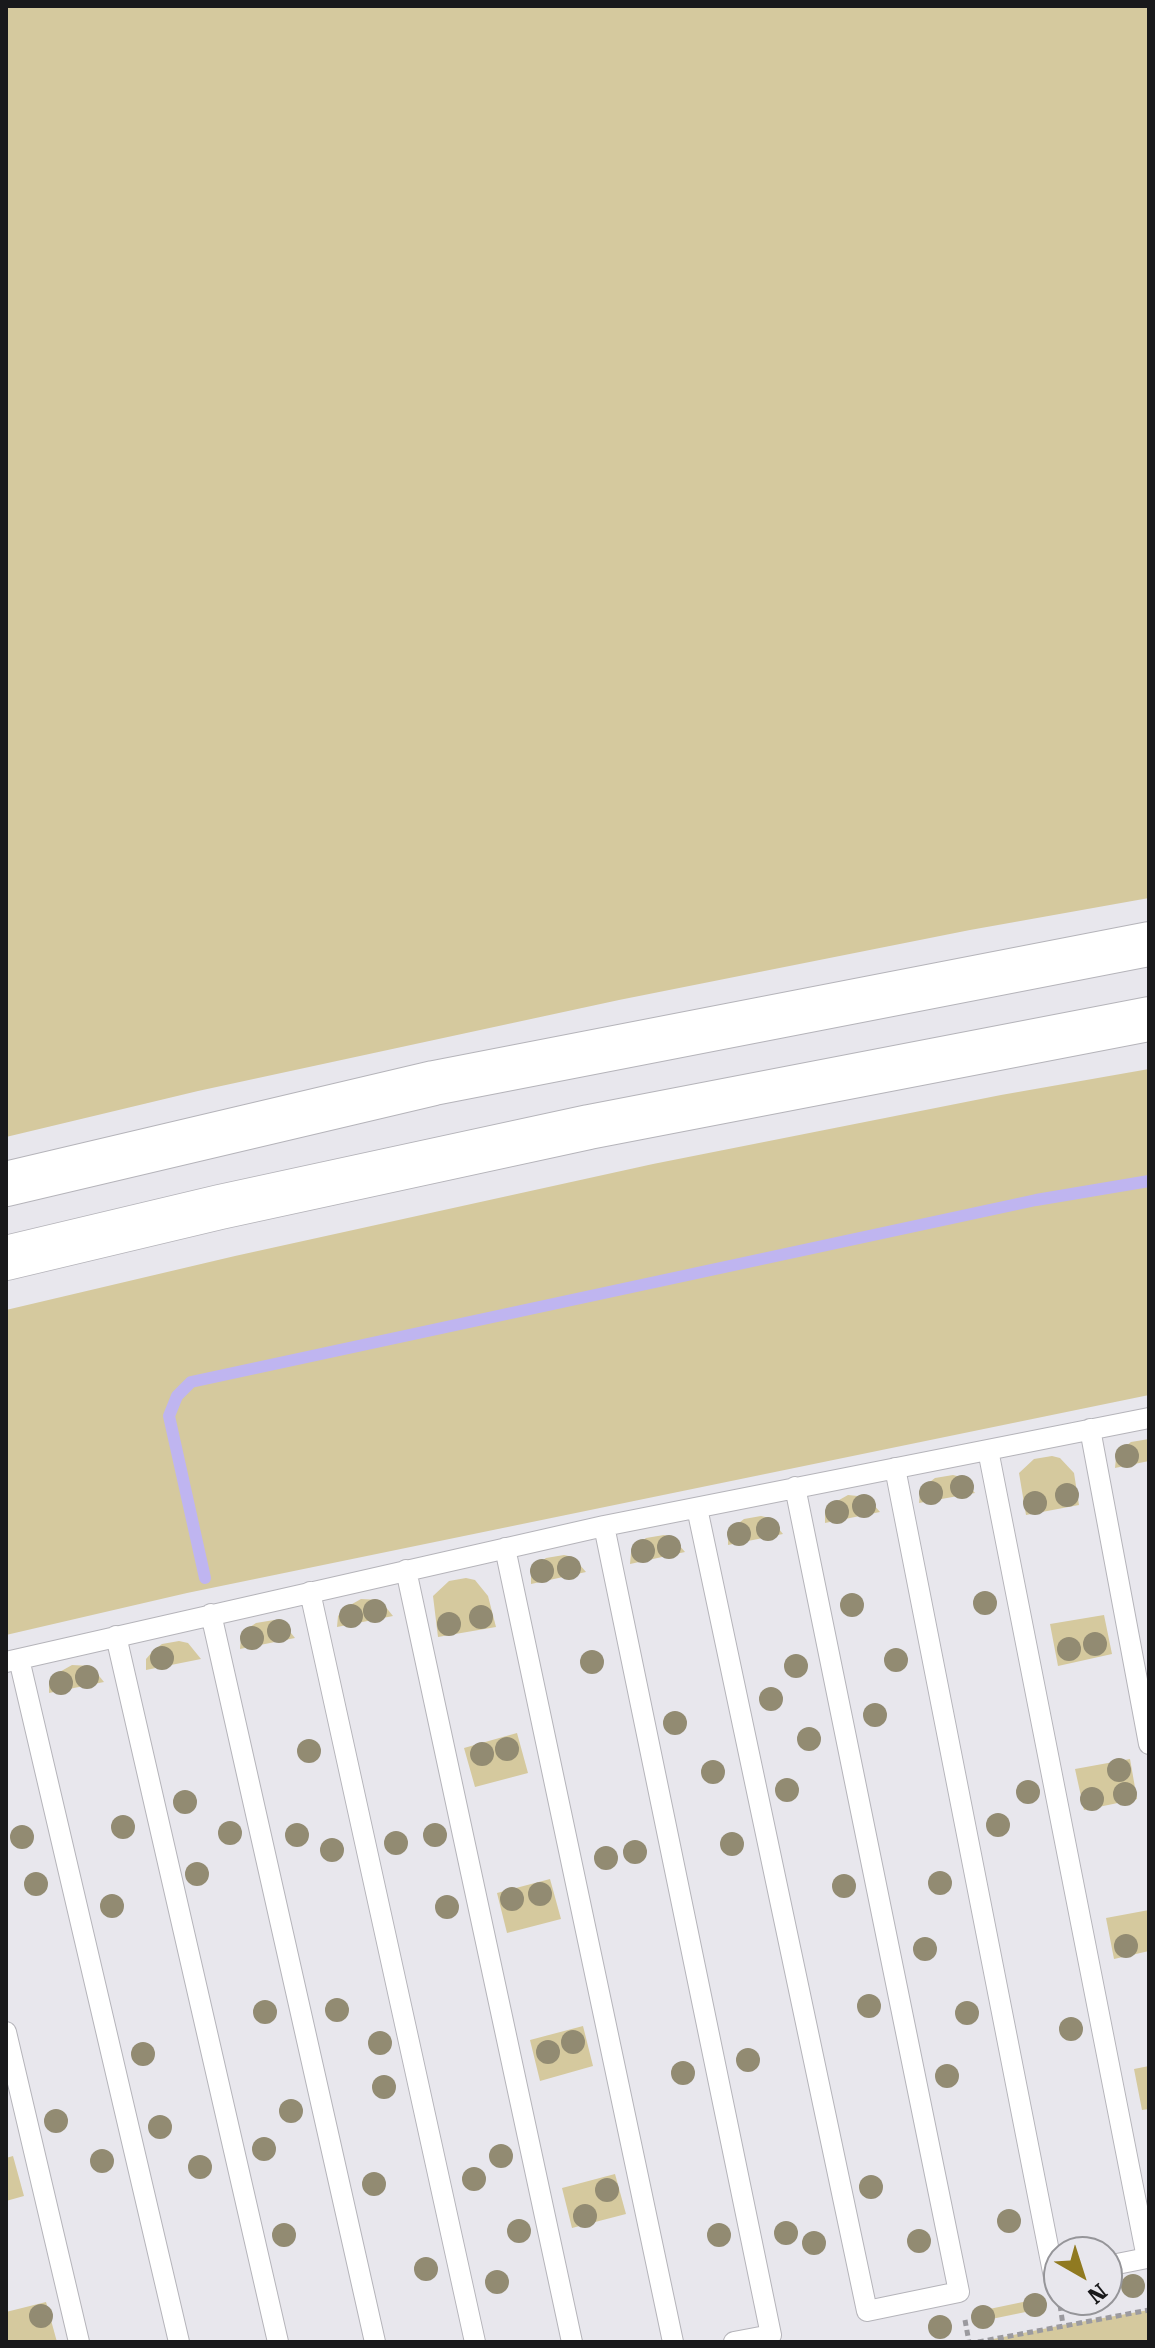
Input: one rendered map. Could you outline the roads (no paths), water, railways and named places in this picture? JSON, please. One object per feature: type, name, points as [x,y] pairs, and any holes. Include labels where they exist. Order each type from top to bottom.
[{"type":"highway","points":[[6,1184],[434,1083],[1149,944]]},
{"type":"highway","points":[[6,1258],[220,1207],[589,1127],[1149,1019]]},
{"type":"lane","points":[[179,2342],[12,1661],[604,1526],[1149,1418]]},
{"type":"lane","points":[[1090,1429],[1149,1744]]},
{"type":"lane","points":[[988,1450],[1147,2258],[1123,2263]]},
{"type":"lane","points":[[895,1468],[1046,2236]]},
{"type":"lane","points":[[697,1508],[867,2311],[959,2292],[795,1487]]},
{"type":"lane","points":[[604,1526],[771,2335],[734,2342]]},
{"type":"lane","points":[[505,1548],[673,2342]]},
{"type":"lane","points":[[406,1570],[572,2342]]},
{"type":"lane","points":[[310,1592],[475,2342]]},
{"type":"lane","points":[[211,1614],[375,2342]]},
{"type":"lane","points":[[116,1636],[278,2342]]},
{"type":"lane","points":[[6,2032],[79,2342]]},
{"type":"waterway","points":[[205,1578],[169,1416],[177,1396],[191,1382],[1036,1200],[1149,1181]]}]
